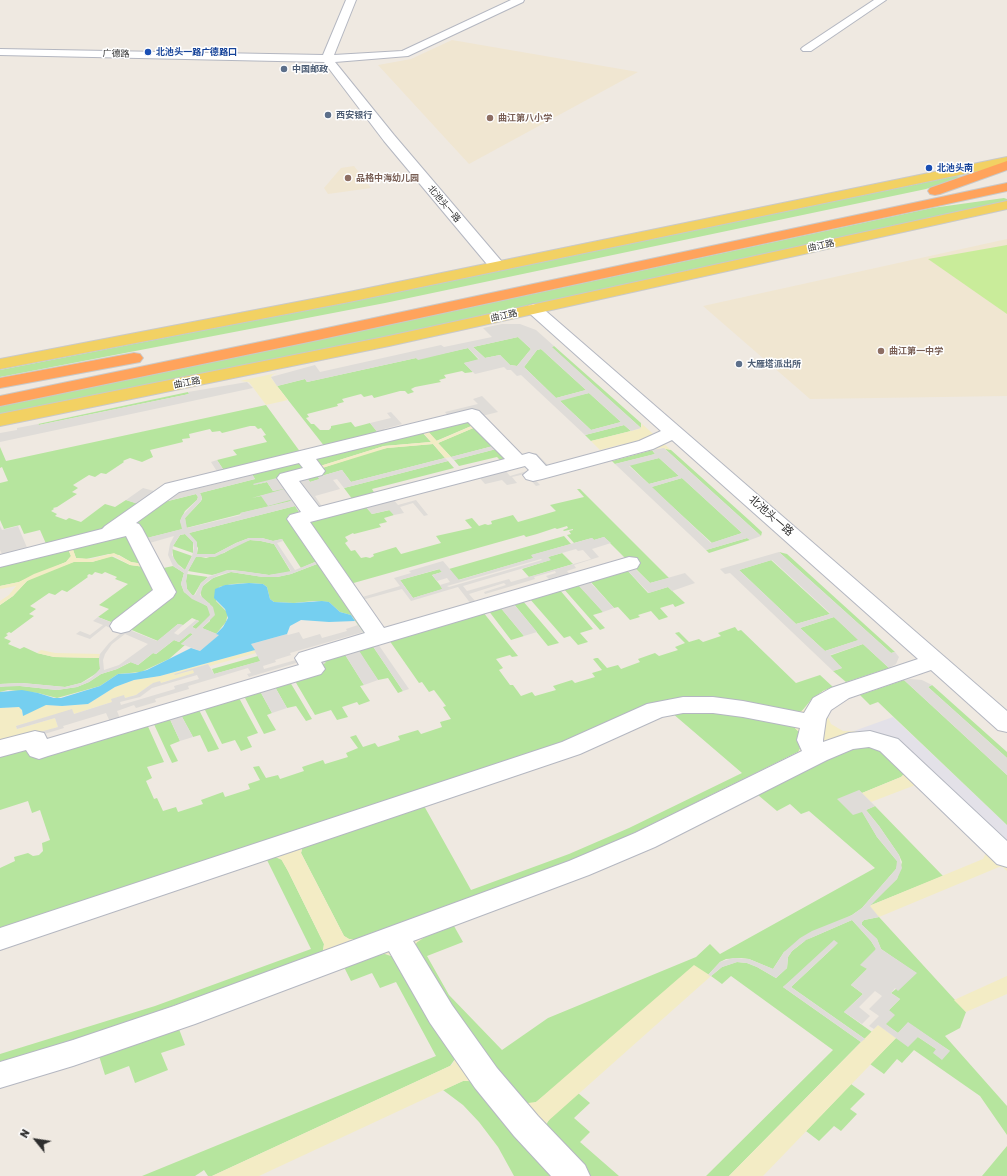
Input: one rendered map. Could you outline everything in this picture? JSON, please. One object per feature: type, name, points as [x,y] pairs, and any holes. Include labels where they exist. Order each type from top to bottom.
[{"type":"highway","points":[[921,195],[1007,165]]},
{"type":"highway","points":[[0,383],[328,320],[1007,178]]},
{"type":"highway","name":"曲江路","points":[[0,400],[313,336],[1007,187]]},
{"type":"highway","points":[[935,203],[1007,194]]},
{"type":"main road","points":[[0,364],[279,311],[1007,161]]},
{"type":"main road","name":"曲江路","points":[[0,420],[276,364],[534,309],[1007,205]]},
{"type":"street","points":[[327,59],[351,0]]},
{"type":"street","name":"广德路","points":[[0,52],[327,59],[404,54],[519,0]]},
{"type":"street","points":[[807,49],[880,0]]},
{"type":"street","name":"北池头一路","points":[[327,59],[390,138],[497,266]]},
{"type":"street","name":"北池头一路","points":[[534,309],[1007,724]]},
{"type":"street","points":[[107,534],[172,488],[472,415],[531,470]]},
{"type":"street","points":[[379,637],[298,520],[314,515],[646,445],[674,432]]},
{"type":"street","points":[[304,456],[315,471],[287,478],[314,515]]},
{"type":"street","points":[[0,561],[132,528],[165,592],[121,626]]},
{"type":"street","points":[[0,749],[35,739],[39,750],[313,669],[306,658],[629,562]]},
{"type":"street","points":[[818,754],[814,750],[810,740],[817,711],[822,704],[830,698],[935,660]]},
{"type":"street","points":[[0,939],[571,748],[656,710],[683,705],[713,705],[743,709],[813,723]]},
{"type":"street","points":[[0,1075],[73,1053],[184,1015],[601,859],[658,833],[839,744],[860,739],[870,739],[889,745],[1007,857]]},
{"type":"street","points":[[395,936],[441,1014],[486,1078],[526,1126],[573,1176]]},
{"type":"shaded area","name":"曲江第八小学","points":[[452,40],[638,72],[469,164],[378,65],[411,59]]},
{"type":"shaded area","name":"品格中海幼儿园","points":[[354,166],[371,188],[328,194],[324,188],[341,168]]},
{"type":"shaded area","name":"曲江第一中学","points":[[1007,239],[1007,396],[810,399],[703,306]]},
{"type":"shaded area","points":[[502,324],[520,324],[536,330],[554,346],[552,347],[641,428],[631,431],[624,425],[585,435],[521,375],[517,376],[511,370],[507,370],[504,367],[475,374],[464,363],[479,359],[468,348],[418,360],[416,358],[307,382],[305,379],[277,386],[271,377],[315,365],[320,372],[441,345],[444,347],[492,337],[483,328]],"holes":[[[518,337],[531,349],[517,366],[510,365],[500,355],[485,358],[473,347]],[[541,349],[586,390],[556,398],[524,367],[537,350]],[[589,393],[621,422],[591,430],[560,401]]]},
{"type":"shaded area","points":[[247,382],[253,388],[0,442],[0,433],[17,430],[17,428],[39,425],[189,394],[188,392]]},
{"type":"shaded area","points":[[482,396],[498,412],[478,417],[516,458],[536,453],[549,466],[537,479],[523,465],[505,470],[510,476],[527,471],[540,485],[536,486],[525,474],[512,477],[517,483],[507,485],[502,480],[485,484],[478,476],[393,499],[398,505],[416,500],[428,515],[424,516],[413,503],[400,507],[404,513],[394,515],[389,510],[372,514],[365,506],[306,521],[359,598],[400,586],[394,578],[411,573],[409,571],[443,561],[459,580],[533,558],[531,555],[592,538],[594,540],[604,537],[611,543],[592,549],[599,557],[574,565],[576,568],[567,571],[570,575],[629,563],[650,583],[685,573],[695,583],[672,591],[668,587],[649,593],[626,569],[589,581],[614,608],[603,612],[577,584],[513,603],[537,632],[524,636],[500,607],[378,644],[409,689],[403,691],[372,645],[358,649],[378,680],[364,685],[344,653],[323,660],[326,663],[314,667],[275,687],[287,708],[272,713],[260,691],[181,715],[193,737],[180,741],[168,715],[31,756],[25,736],[58,727],[55,718],[17,729],[16,726],[72,709],[74,714],[112,702],[111,699],[124,695],[125,698],[136,695],[153,683],[160,681],[161,683],[194,673],[193,670],[174,674],[208,664],[214,674],[260,661],[251,644],[287,634],[299,632],[303,639],[320,634],[322,638],[347,631],[346,629],[358,625],[363,632],[290,653],[291,655],[263,666],[264,669],[320,653],[369,633],[288,515],[299,512],[295,506],[189,533],[197,542],[197,554],[215,554],[249,538],[262,538],[273,541],[282,539],[283,541],[277,543],[295,570],[315,562],[317,564],[291,574],[277,577],[263,577],[231,572],[219,575],[208,581],[203,586],[200,595],[213,607],[215,615],[202,628],[220,635],[200,651],[181,644],[193,634],[190,633],[179,642],[174,640],[156,654],[153,653],[138,665],[130,662],[117,669],[101,674],[89,682],[77,687],[57,690],[20,686],[0,687],[0,684],[22,683],[65,687],[81,683],[91,678],[100,669],[100,654],[109,643],[121,633],[106,626],[90,639],[76,634],[80,631],[90,635],[103,625],[93,621],[98,617],[115,624],[157,591],[127,534],[0,564],[0,555],[2,554],[0,550],[0,526],[2,530],[18,526],[28,550],[105,531],[141,505],[126,500],[143,488],[154,491],[144,499],[218,473],[211,462],[217,460],[225,472],[379,434],[370,423],[391,418],[387,413],[391,412],[402,424],[384,429],[387,432],[449,417],[445,412],[478,404],[473,399]],"holes":[[[471,418],[497,445],[451,457],[454,460],[500,448],[510,459],[323,508],[315,496],[340,489],[333,480],[337,479],[344,488],[448,461],[445,458],[351,482],[342,470],[318,477],[319,479],[310,482],[307,478],[310,457]],[[301,459],[307,468],[289,475],[253,484],[267,482],[273,491],[284,489],[252,498],[261,496],[268,506],[291,501],[240,513],[241,515],[187,528],[185,518],[201,501],[202,497],[200,493],[255,479],[251,472]],[[243,474],[244,477],[167,496],[174,491]],[[196,494],[198,497],[197,500],[182,516],[180,521],[182,529],[143,539],[124,526],[156,504]],[[185,534],[193,542],[194,548],[185,570],[179,566],[172,555],[173,546],[180,535]],[[174,536],[170,544],[168,555],[173,566],[184,573],[181,584],[184,592],[192,599],[207,606],[210,615],[196,629],[192,627],[199,621],[196,620],[178,635],[174,633],[183,625],[178,624],[157,641],[127,629],[172,593],[146,544]],[[250,540],[274,544],[291,571],[269,575],[227,570],[208,577],[201,583],[195,595],[192,595],[187,589],[186,581],[188,571],[196,557],[215,557]],[[576,549],[578,551],[583,550],[591,559],[511,582],[509,579],[467,591],[463,586],[551,560],[548,557]],[[541,559],[542,560],[449,587],[447,586]],[[439,569],[442,572],[432,575],[437,581],[447,578],[450,582],[440,585],[442,589],[413,598],[400,580]],[[555,571],[556,573],[546,576],[549,579],[559,576],[561,577],[476,602],[469,594],[504,583],[506,585],[484,592],[485,594],[535,579],[534,577]],[[458,587],[471,604],[382,630],[362,600],[402,589],[411,601]],[[125,634],[148,644],[119,665],[104,670],[103,660],[112,644]],[[306,660],[308,664],[121,721],[117,711],[134,705],[136,708],[156,702],[155,699],[189,689],[188,686],[248,668],[251,673],[247,674],[249,677]],[[197,675],[199,679],[174,686],[175,689],[121,705],[120,702],[140,697],[152,688]],[[106,713],[111,724],[41,744],[38,736],[64,728],[63,726]]]},
{"type":"shaded area","points":[[664,448],[761,536],[750,540],[747,538],[706,550],[615,464],[655,454],[652,450]],"holes":[[[659,458],[679,476],[649,484],[629,466]],[[682,478],[742,533],[711,543],[652,487]]]},
{"type":"shaded area","points":[[779,552],[891,653],[895,652],[899,657],[896,664],[889,668],[863,644],[830,655],[842,668],[833,671],[730,573],[725,574],[720,569]],"holes":[[[772,560],[830,613],[830,614],[796,624],[739,570]],[[834,617],[858,640],[825,651],[800,628]]]},
{"type":"shaded area","points":[[904,680],[922,680],[932,685],[928,687],[1007,758],[1007,775]]},
{"type":"shaded area","points":[[893,717],[1007,825],[1007,844],[854,731]]},
{"type":"shaded area","points":[[859,790],[875,806],[866,810],[899,855],[902,868],[897,879],[870,906],[879,917],[864,920],[862,925],[877,939],[881,949],[917,973],[898,991],[895,988],[891,993],[900,999],[889,1010],[895,1015],[886,1024],[898,1033],[908,1022],[950,1051],[942,1060],[933,1053],[936,1049],[918,1037],[908,1047],[878,1025],[874,1029],[869,1026],[879,1016],[869,1009],[882,996],[875,991],[859,1007],[870,1016],[862,1024],[844,1012],[863,994],[851,985],[867,969],[860,965],[876,949],[871,941],[852,920],[806,940],[792,951],[788,957],[787,968],[776,978],[757,967],[747,963],[737,962],[722,967],[711,976],[708,975],[720,962],[733,958],[749,959],[773,969],[784,952],[800,938],[812,931],[852,915],[862,908],[896,869],[897,861],[877,837],[862,812],[853,815],[837,799]]},
{"type":"shaded area","points":[[834,940],[838,943],[791,987],[865,1039],[861,1042],[783,987]]},
{"type":"green space","points":[[956,176],[963,177],[926,189],[385,303],[0,377],[0,370],[338,304]]},
{"type":"green space","points":[[1004,198],[1007,199],[1007,201],[353,344],[0,414],[0,406],[337,336],[932,208]]},
{"type":"green space","points":[[1007,245],[1007,314],[928,259]]},
{"type":"green space","points":[[518,337],[531,349],[517,366],[510,365],[500,355],[485,358],[473,347]]},
{"type":"green space","points":[[554,346],[641,423],[641,428],[551,347]]},
{"type":"green space","points":[[468,348],[479,360],[464,363],[473,372],[465,373],[462,371],[444,375],[446,378],[439,380],[441,382],[415,387],[411,389],[414,392],[408,394],[405,391],[400,391],[374,398],[372,395],[364,397],[361,394],[342,399],[344,402],[337,404],[338,406],[307,414],[309,417],[306,418],[311,424],[314,424],[320,430],[329,430],[331,426],[351,422],[355,427],[370,423],[379,434],[325,447],[277,386],[305,379],[307,382]]},
{"type":"green space","points":[[541,349],[586,390],[556,398],[524,367],[537,350]]},
{"type":"green space","points":[[188,392],[189,394],[38,424]]},
{"type":"green space","points":[[589,393],[621,422],[591,430],[559,400]]},
{"type":"green space","points":[[266,405],[301,453],[225,472],[217,460],[237,455],[233,450],[267,442],[263,436],[266,435],[261,428],[258,429],[255,426],[250,426],[222,433],[220,431],[212,432],[210,429],[189,434],[190,438],[182,439],[183,442],[150,450],[153,457],[142,462],[130,458],[123,461],[124,462],[106,474],[101,473],[95,477],[89,475],[73,485],[78,488],[72,492],[77,494],[53,508],[54,509],[51,511],[57,514],[55,516],[66,520],[69,518],[81,522],[105,504],[115,507],[126,500],[142,505],[105,531],[47,546],[40,530],[24,534],[20,525],[4,529],[0,520],[0,483],[8,481],[2,467],[0,468],[0,447],[6,461]]},
{"type":"green space","points":[[471,418],[476,424],[436,441],[426,429]]},
{"type":"green space","points":[[624,425],[631,431],[591,441],[585,435]]},
{"type":"green space","points":[[478,426],[497,445],[451,457],[438,443]]},
{"type":"green space","points":[[420,430],[431,442],[384,446],[317,467],[310,457]]},
{"type":"green space","points":[[433,444],[445,458],[351,482],[342,470],[318,477],[320,479],[310,482],[307,478],[319,469],[373,451],[387,448]]},
{"type":"green space","points":[[500,448],[510,459],[502,462],[497,457],[459,466],[454,460]]},
{"type":"green space","points":[[664,448],[671,450],[749,520],[762,532],[761,536]]},
{"type":"green space","points":[[652,450],[655,454],[615,464],[612,461]]},
{"type":"green space","points":[[659,458],[679,476],[649,484],[629,465]]},
{"type":"green space","points":[[299,460],[305,468],[290,475],[254,485],[267,482],[273,491],[284,488],[284,490],[252,498],[261,496],[292,501],[186,528],[185,518],[201,501],[202,499],[200,493],[255,479],[250,472]]},
{"type":"green space","points":[[448,461],[454,468],[372,489],[375,494],[353,500],[344,488]]},
{"type":"green space","points":[[682,478],[742,533],[712,543],[651,487]]},
{"type":"green space","points":[[577,489],[580,489],[669,578],[650,583],[604,537],[594,540],[592,538],[574,543],[567,535],[571,534],[569,531],[573,529],[563,530],[568,528],[567,526],[526,537],[524,535],[350,584],[306,521],[365,506],[372,514],[390,510],[394,515],[384,518],[387,522],[379,524],[381,527],[353,533],[345,537],[348,541],[345,543],[351,551],[355,550],[361,558],[370,558],[374,556],[373,554],[396,547],[401,554],[441,543],[436,536],[472,528],[465,520],[472,518],[479,526],[492,524],[491,521],[513,515],[518,522],[556,511],[550,505],[584,497]]},
{"type":"green space","points":[[196,494],[198,497],[197,500],[185,511],[180,521],[183,529],[143,539],[135,524],[156,504]]},
{"type":"green space","points":[[295,506],[299,512],[289,515],[369,634],[365,635],[351,615],[340,612],[329,602],[274,602],[270,599],[267,587],[263,584],[249,583],[232,584],[219,587],[216,601],[228,613],[226,622],[216,634],[202,628],[210,621],[210,604],[202,598],[200,591],[203,586],[213,578],[231,572],[263,577],[277,577],[291,574],[317,564],[315,562],[301,568],[282,539],[273,541],[262,538],[249,538],[215,554],[197,554],[198,548],[189,533]]},
{"type":"green space","points":[[127,533],[143,564],[131,562],[119,555],[109,554],[86,559],[76,558],[72,547]]},
{"type":"green space","points":[[185,534],[193,542],[193,553],[173,546],[180,535]]},
{"type":"green space","points":[[564,536],[571,544],[532,555],[534,558],[458,580],[449,569]]},
{"type":"green space","points":[[747,538],[750,540],[709,553],[706,550]]},
{"type":"green space","points":[[250,540],[274,544],[291,572],[269,575],[232,570],[212,575],[188,571],[196,556],[206,558],[224,553],[241,543]]},
{"type":"green space","points":[[68,549],[71,556],[66,562],[19,582],[0,586],[0,564]]},
{"type":"green space","points":[[172,549],[192,556],[185,570],[174,561]]},
{"type":"green space","points":[[779,552],[787,554],[895,652],[891,653]]},
{"type":"green space","points":[[562,553],[573,564],[529,577],[522,569],[550,560],[548,557]]},
{"type":"green space","points":[[111,556],[130,565],[145,567],[156,588],[111,622],[98,617],[109,609],[99,605],[128,584],[115,579],[117,577],[105,572],[102,574],[95,572],[92,575],[89,574],[87,576],[88,577],[67,592],[62,590],[55,595],[49,593],[30,606],[36,609],[29,614],[34,616],[11,633],[9,632],[6,634],[8,635],[4,638],[11,641],[8,644],[20,649],[24,647],[37,653],[54,657],[99,658],[100,669],[97,673],[81,683],[65,687],[22,683],[0,684],[0,605],[13,596],[27,581],[33,577],[73,562],[92,562]]},
{"type":"green space","points":[[771,560],[830,614],[796,624],[739,570]]},
{"type":"green space","points":[[173,566],[184,573],[181,584],[184,592],[207,606],[210,610],[210,616],[196,629],[192,627],[199,621],[192,618],[183,625],[178,624],[158,641],[127,628],[172,593],[159,569]]},
{"type":"green space","points":[[440,569],[442,572],[432,575],[443,589],[413,598],[400,580]]},
{"type":"green space","points":[[626,569],[648,593],[668,587],[685,603],[675,607],[673,604],[660,608],[668,617],[659,620],[651,611],[638,615],[640,617],[630,620],[618,607],[614,608],[589,580]]},
{"type":"green space","points":[[187,574],[208,577],[201,583],[194,595],[192,595],[187,589]]},
{"type":"green space","points":[[578,584],[603,612],[593,615],[605,628],[600,630],[563,588]]},
{"type":"green space","points":[[559,589],[593,629],[580,633],[588,642],[578,645],[570,636],[564,638],[529,598]]},
{"type":"green space","points":[[522,600],[559,643],[548,646],[513,603]]},
{"type":"green space","points":[[500,607],[524,636],[511,640],[488,610]]},
{"type":"green space","points":[[483,612],[518,656],[512,657],[510,655],[496,659],[503,668],[499,670],[510,685],[513,685],[521,696],[532,692],[535,696],[556,690],[553,686],[572,680],[575,683],[595,677],[592,673],[602,670],[593,659],[596,658],[598,658],[607,668],[618,665],[621,669],[640,662],[638,659],[655,653],[659,656],[678,650],[675,647],[685,643],[675,633],[679,632],[689,642],[699,639],[703,642],[721,636],[718,633],[735,627],[738,631],[741,630],[796,683],[820,675],[833,687],[823,691],[811,700],[801,712],[796,713],[720,700],[575,739],[0,931],[0,868],[15,861],[14,857],[28,853],[33,856],[39,855],[43,851],[42,843],[50,840],[40,810],[32,813],[28,801],[0,810],[0,757],[29,748],[146,722],[164,762],[147,767],[152,778],[146,781],[154,799],[157,798],[163,811],[176,807],[178,812],[203,804],[201,800],[223,792],[225,797],[250,789],[248,784],[260,780],[253,767],[259,766],[266,778],[278,775],[280,779],[304,771],[302,767],[323,760],[325,764],[348,757],[346,753],[358,748],[350,737],[356,735],[363,747],[375,743],[378,747],[400,740],[398,736],[418,730],[421,734],[442,727],[440,722],[451,719],[443,707],[446,706],[434,690],[429,692],[422,682],[419,683],[389,640]]},
{"type":"green space","points":[[834,617],[859,640],[825,651],[800,628]]},
{"type":"green space","points":[[190,633],[193,634],[181,644],[185,645],[169,659],[141,672],[118,674],[100,686],[57,698],[38,693],[8,690],[0,692],[0,687],[5,686],[57,690],[77,687],[89,682],[101,674],[117,669],[131,662],[138,665],[153,653],[156,654],[174,640],[179,642]]},
{"type":"green space","points":[[863,644],[889,668],[846,682],[833,671],[842,668],[829,656]]},
{"type":"green space","points":[[372,645],[403,691],[398,693],[388,678],[378,680],[357,649]]},
{"type":"green space","points":[[344,653],[364,685],[360,686],[370,701],[359,705],[357,702],[342,707],[348,717],[337,720],[331,710],[315,715],[295,681],[323,659]]},
{"type":"green space","points":[[258,656],[261,661],[214,674],[212,669]]},
{"type":"green space","points":[[904,680],[1007,775],[1007,825],[878,702],[870,705],[860,695]]},
{"type":"green space","points":[[290,682],[312,719],[306,721],[296,706],[287,708],[275,687]]},
{"type":"green space","points":[[932,685],[1007,752],[1007,758],[928,687]]},
{"type":"green space","points":[[260,691],[272,713],[267,715],[276,730],[264,734],[244,696]]},
{"type":"green space","points":[[239,698],[258,733],[247,737],[252,747],[241,751],[235,740],[222,744],[204,708]]},
{"type":"green space","points":[[199,710],[219,749],[208,752],[200,735],[193,737],[181,715]]},
{"type":"green space","points":[[689,711],[716,712],[793,726],[798,731],[800,749],[798,752],[616,842],[577,858],[356,939],[349,939],[344,936],[301,853],[303,846],[423,804],[471,890],[569,854],[629,828],[742,773],[672,713]]},
{"type":"green space","points":[[168,715],[180,741],[170,745],[178,761],[172,763],[152,720]]},
{"type":"green space","points":[[872,747],[879,749],[904,774],[901,777],[862,793],[859,790],[862,811],[877,837],[897,861],[896,869],[862,908],[784,952],[773,969],[749,959],[726,959],[720,962],[708,975],[536,1102],[531,1104],[524,1103],[462,1025],[415,947],[417,941],[421,938],[454,926],[463,942],[427,956],[449,995],[502,1050],[548,1018],[696,957],[710,944],[720,954],[875,868],[809,811],[801,814],[790,804],[777,811],[758,795],[843,752],[859,748]]},
{"type":"green space","points":[[875,806],[943,876],[869,906],[897,879],[902,862],[899,855],[879,826],[866,810]]},
{"type":"green space","points":[[273,856],[282,860],[288,871],[324,944],[323,951],[200,997],[108,1029],[0,1062],[0,1054],[155,1006],[311,949],[266,858]]},
{"type":"green space","points":[[879,917],[966,1012],[960,1028],[945,1036],[1007,1106],[1007,1135],[980,1096],[914,1050],[902,1063],[897,1059],[884,1074],[870,1064],[896,1038],[918,1037],[936,1049],[950,1051],[908,1023],[898,1033],[885,1024],[889,1010],[900,999],[891,993],[916,973],[881,949],[877,939],[862,925],[864,920]]},
{"type":"green space","points":[[852,920],[871,941],[876,949],[867,969],[851,985],[863,994],[844,1012],[872,1032],[865,1039],[791,987],[838,943],[783,987],[861,1042],[729,1176],[706,1176],[833,1050],[731,976],[722,984],[711,976],[722,967],[737,962],[747,963],[757,967],[776,978],[787,968],[788,957],[792,951],[806,940]]},
{"type":"green space","points":[[385,954],[394,957],[455,1059],[450,1066],[212,1176],[208,1176],[204,1170],[195,1176],[142,1176],[436,1056],[396,982],[380,988],[372,973],[351,981],[344,967],[377,955]]},
{"type":"green space","points":[[179,1029],[185,1045],[161,1053],[168,1070],[135,1083],[129,1066],[105,1075],[99,1056]]},
{"type":"green space","points":[[463,1081],[470,1081],[554,1176],[514,1176],[498,1147],[479,1122],[463,1105],[443,1090]]},
{"type":"green space","points":[[851,1084],[865,1094],[850,1109],[857,1114],[841,1131],[834,1126],[819,1141],[806,1131]]},
{"type":"green space","points":[[578,1093],[590,1103],[574,1118],[590,1132],[580,1142],[619,1176],[590,1176],[546,1125],[550,1118]]},
{"type":"green space","points":[[1007,1146],[1007,1176],[982,1176]]},
{"type":"sand","points":[[277,373],[272,375],[271,378],[288,400],[266,405],[249,382],[240,381]]},
{"type":"sand","points":[[641,423],[671,450],[660,448],[612,461],[602,451],[625,445],[623,444],[600,450],[591,441],[639,429],[642,426]]},
{"type":"sand","points":[[476,424],[478,426],[438,443],[451,457],[445,458],[433,444],[387,448],[319,469],[317,467],[384,446],[431,442],[421,430],[426,429],[437,441]]},
{"type":"sand","points":[[72,547],[76,558],[91,559],[114,553],[131,562],[143,564],[145,567],[130,565],[114,556],[92,562],[74,562],[27,581],[13,596],[0,605],[0,601],[9,595],[16,586],[0,589],[0,586],[19,582],[34,574],[66,562],[71,556],[68,549]]},
{"type":"sand","points":[[41,650],[55,653],[100,654],[99,658],[54,657],[37,653]]},
{"type":"sand","points":[[255,650],[256,653],[210,666],[208,664],[175,675],[193,670],[195,673],[161,683],[153,683],[136,695],[125,698],[124,696],[111,699],[112,702],[74,714],[72,710],[16,726],[17,729],[55,718],[58,727],[0,746],[0,708],[19,707],[22,710],[22,714],[25,715],[40,706],[88,704],[115,687],[134,680],[160,676]]},
{"type":"sand","points":[[833,687],[846,700],[833,708],[829,713],[828,717],[831,724],[843,731],[875,732],[894,739],[1007,844],[1007,871],[1003,867],[999,867],[879,917],[869,906],[983,859],[986,853],[918,784],[871,802],[862,793],[901,777],[904,774],[888,755],[872,747],[859,748],[843,752],[669,839],[428,935],[415,945],[462,1025],[524,1103],[536,1102],[694,965],[711,976],[547,1122],[546,1125],[590,1176],[554,1176],[473,1082],[463,1081],[259,1176],[212,1176],[452,1065],[455,1059],[394,958],[388,954],[380,954],[108,1029],[323,951],[324,944],[288,871],[281,859],[273,856],[575,739],[643,708],[796,713],[804,710],[811,700],[823,691]],"holes":[[[689,711],[716,712],[793,726],[798,731],[800,749],[798,752],[616,842],[577,858],[356,939],[349,939],[344,936],[301,853],[302,848],[659,717]]]},
{"type":"sand","points":[[1007,976],[1007,994],[966,1012],[954,1000]]},
{"type":"sand","points":[[878,1025],[896,1038],[763,1176],[729,1176]]},
{"type":"water","points":[[249,583],[263,584],[267,587],[270,599],[274,602],[329,602],[340,612],[351,615],[355,621],[329,622],[301,620],[290,626],[287,634],[251,644],[255,650],[160,676],[134,680],[115,687],[88,704],[62,706],[46,705],[23,716],[22,710],[19,707],[0,708],[0,692],[22,690],[54,698],[61,698],[100,686],[118,674],[135,673],[147,670],[191,648],[200,651],[219,635],[216,634],[223,627],[228,618],[225,609],[214,598],[215,589],[225,585]]},
{"type":"place","name":"北池头一路广德路口","points":[[148,52]]},
{"type":"place","name":"中国邮政","points":[[284,69]]},
{"type":"place","name":"西安银行","points":[[328,115]]},
{"type":"place","name":"曲江第八小学","points":[[490,118]]},
{"type":"place","name":"北池头南","points":[[929,168]]},
{"type":"place","name":"品格中海幼儿园","points":[[348,178]]},
{"type":"place","name":"曲江第一中学","points":[[881,351]]},
{"type":"place","name":"大雁塔派出所","points":[[739,364]]}]
